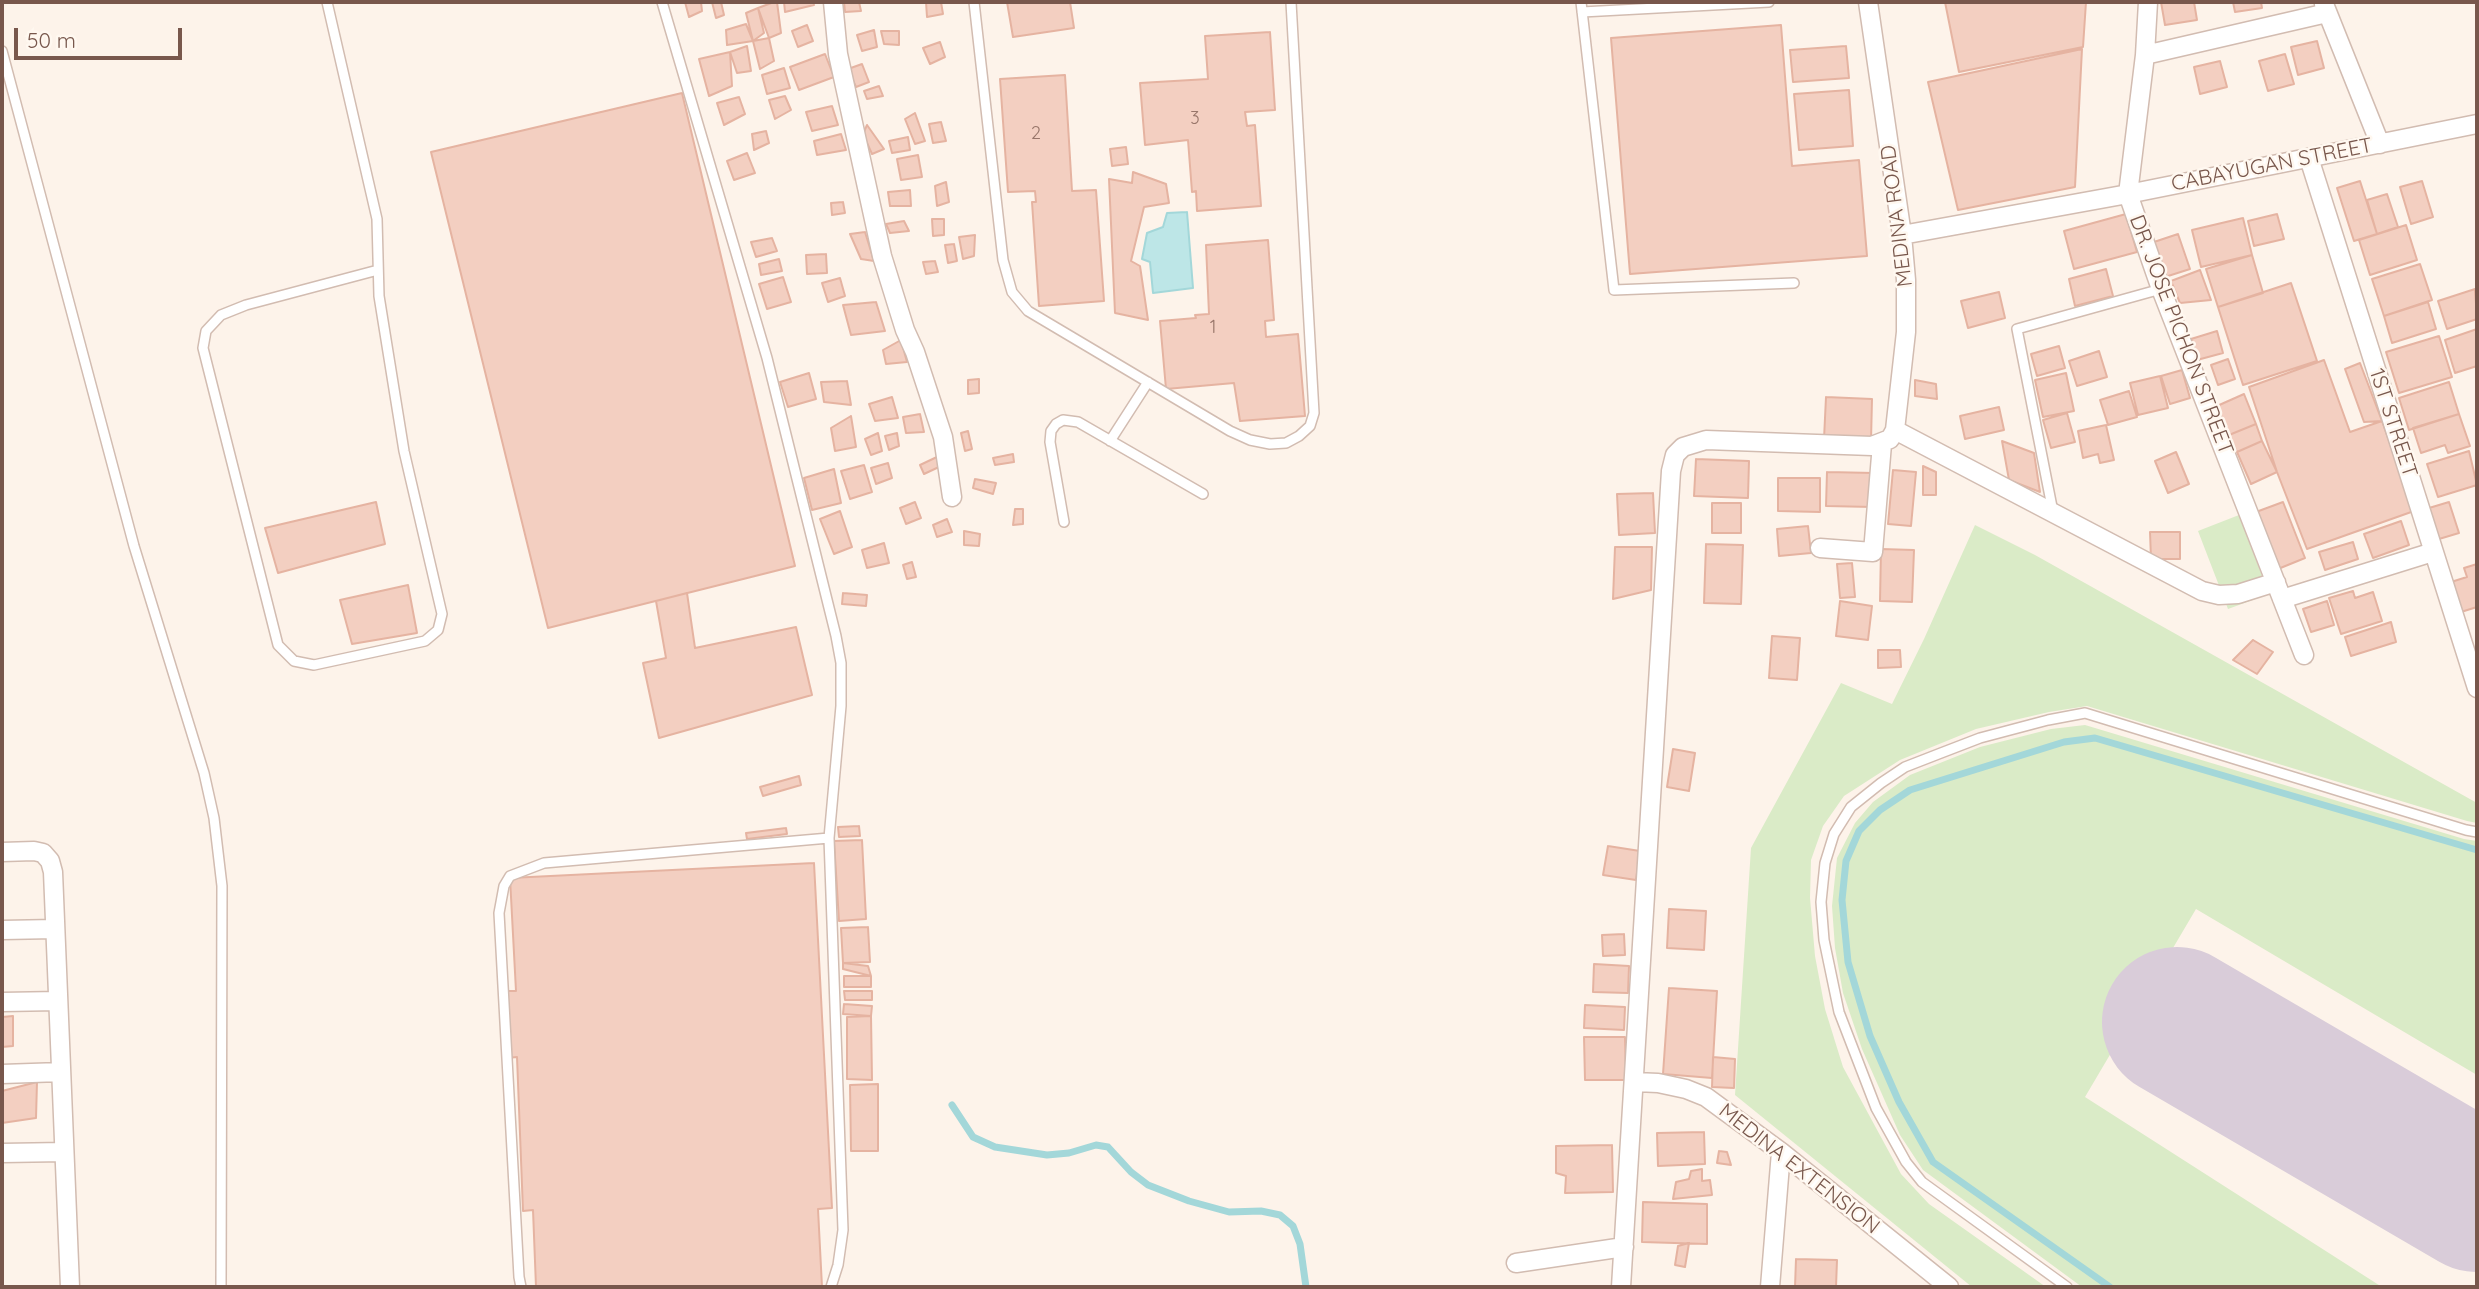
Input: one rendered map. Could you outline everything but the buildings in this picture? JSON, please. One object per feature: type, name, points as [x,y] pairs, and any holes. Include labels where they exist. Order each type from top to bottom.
[{"type":"street","points":[[833,2],[838,54],[877,234],[905,330],[915,352],[943,438],[952,497]]},
{"type":"street","name":"MEDINA ROAD","points":[[1868,2],[1902,234],[1906,280],[1906,332],[1895,430]]},
{"type":"street","name":"DR. JOSE PICHON STREET","points":[[2148,2],[2128,194],[2161,289],[2304,655]]},
{"type":"street","points":[[2144,55],[2325,7],[2380,144]]},
{"type":"street","name":"CABAYUGAN STREET","points":[[1902,234],[2128,194],[2380,144],[2476,130]]},
{"type":"street","name":"1ST STREET","points":[[2309,158],[2477,688]]},
{"type":"street","points":[[1621,1287],[1671,471],[1675,455],[1683,447],[1706,440],[1872,446],[1882,444],[1895,430],[2202,591],[2219,595],[2279,590],[2433,552]]},
{"type":"street","points":[[1820,548],[1873,552],[1882,444]]},
{"type":"street","points":[[2,852],[43,853],[50,861],[53,872],[70,1287]]},
{"type":"street","points":[[2,930],[55,929]]},
{"type":"street","points":[[2,1002],[58,1001]]},
{"type":"street","points":[[2,1074],[61,1072]]},
{"type":"street","name":"MEDINA EXTENSION","points":[[1635,1082],[1658,1083],[1706,1097],[1781,1152],[1948,1287]]},
{"type":"street","points":[[2,1153],[64,1152]]},
{"type":"street","points":[[1770,1287],[1781,1152]]},
{"type":"street","points":[[1516,1263],[1624,1247]]},
{"type":"lane","points":[[327,2],[377,219],[379,296],[404,451],[442,614],[438,630],[425,641],[314,665],[294,661],[278,645],[203,348],[206,331],[221,315],[246,305],[378,270]]},
{"type":"lane","points":[[662,2],[767,358],[841,663],[841,706],[829,838],[843,1230],[838,1265],[831,1287]]},
{"type":"lane","points":[[974,2],[1003,260],[1012,292],[1028,311],[1230,431],[1250,440],[1270,444],[1286,443],[1299,436],[1310,426],[1314,413],[1291,2]]},
{"type":"lane","points":[[1769,2],[1581,7],[1614,290],[1794,283]]},
{"type":"lane","points":[[2,51],[134,546],[204,773],[214,818],[222,886],[221,1287]]},
{"type":"lane","points":[[2053,514],[2017,329],[2161,289]]},
{"type":"lane","points":[[1110,441],[1148,382]]},
{"type":"lane","points":[[1064,522],[1050,442],[1051,431],[1056,424],[1071,419],[1203,494]]},
{"type":"lane","points":[[2067,1287],[1922,1182],[1906,1162],[1876,1108],[1839,1012],[1824,940],[1821,901],[1825,863],[1834,834],[1851,807],[1905,768],[1941,752],[1980,738],[2085,713],[2477,832]]},
{"type":"lane","points":[[522,1287],[518,1264],[499,913],[510,876],[544,863],[829,838]]},
{"type":"green space","points":[[2239,515],[2269,594],[2228,609],[2198,531]]},
{"type":"green space","points":[[1975,525],[2035,555],[2477,803],[2477,823],[2087,706],[1976,729],[1900,760],[1844,796],[1823,826],[1811,860],[1810,898],[1815,956],[1825,1009],[1843,1067],[1901,1174],[1929,1204],[2046,1287],[1972,1287],[1735,1095],[1751,848],[1841,683],[1892,704]]},
{"type":"green space","points":[[2085,725],[2477,841],[2477,1075],[2196,909],[2085,1097],[2382,1287],[2082,1287],[1923,1170],[1900,1135],[1862,1049],[1843,993],[1835,948],[1832,906],[1837,858],[1855,823],[1873,802],[1910,775],[1980,747],[2051,729]]},
{"type":"water","points":[[1187,212],[1193,288],[1153,293],[1150,262],[1142,259],[1147,233],[1163,227],[1167,213]]},
{"type":"waterway","points":[[2110,1287],[1933,1162],[1899,1102],[1870,1036],[1848,962],[1842,900],[1846,861],[1859,831],[1880,810],[1910,790],[2064,742],[2095,738],[2477,850]]},
{"type":"waterway","points":[[952,1105],[973,1137],[995,1147],[1047,1155],[1069,1153],[1096,1145],[1108,1147],[1131,1172],[1148,1185],[1189,1201],[1229,1212],[1261,1211],[1280,1215],[1293,1226],[1300,1244],[1306,1287]]},
{"type":"runway","points":[[2177,1022],[2477,1197]]}]
